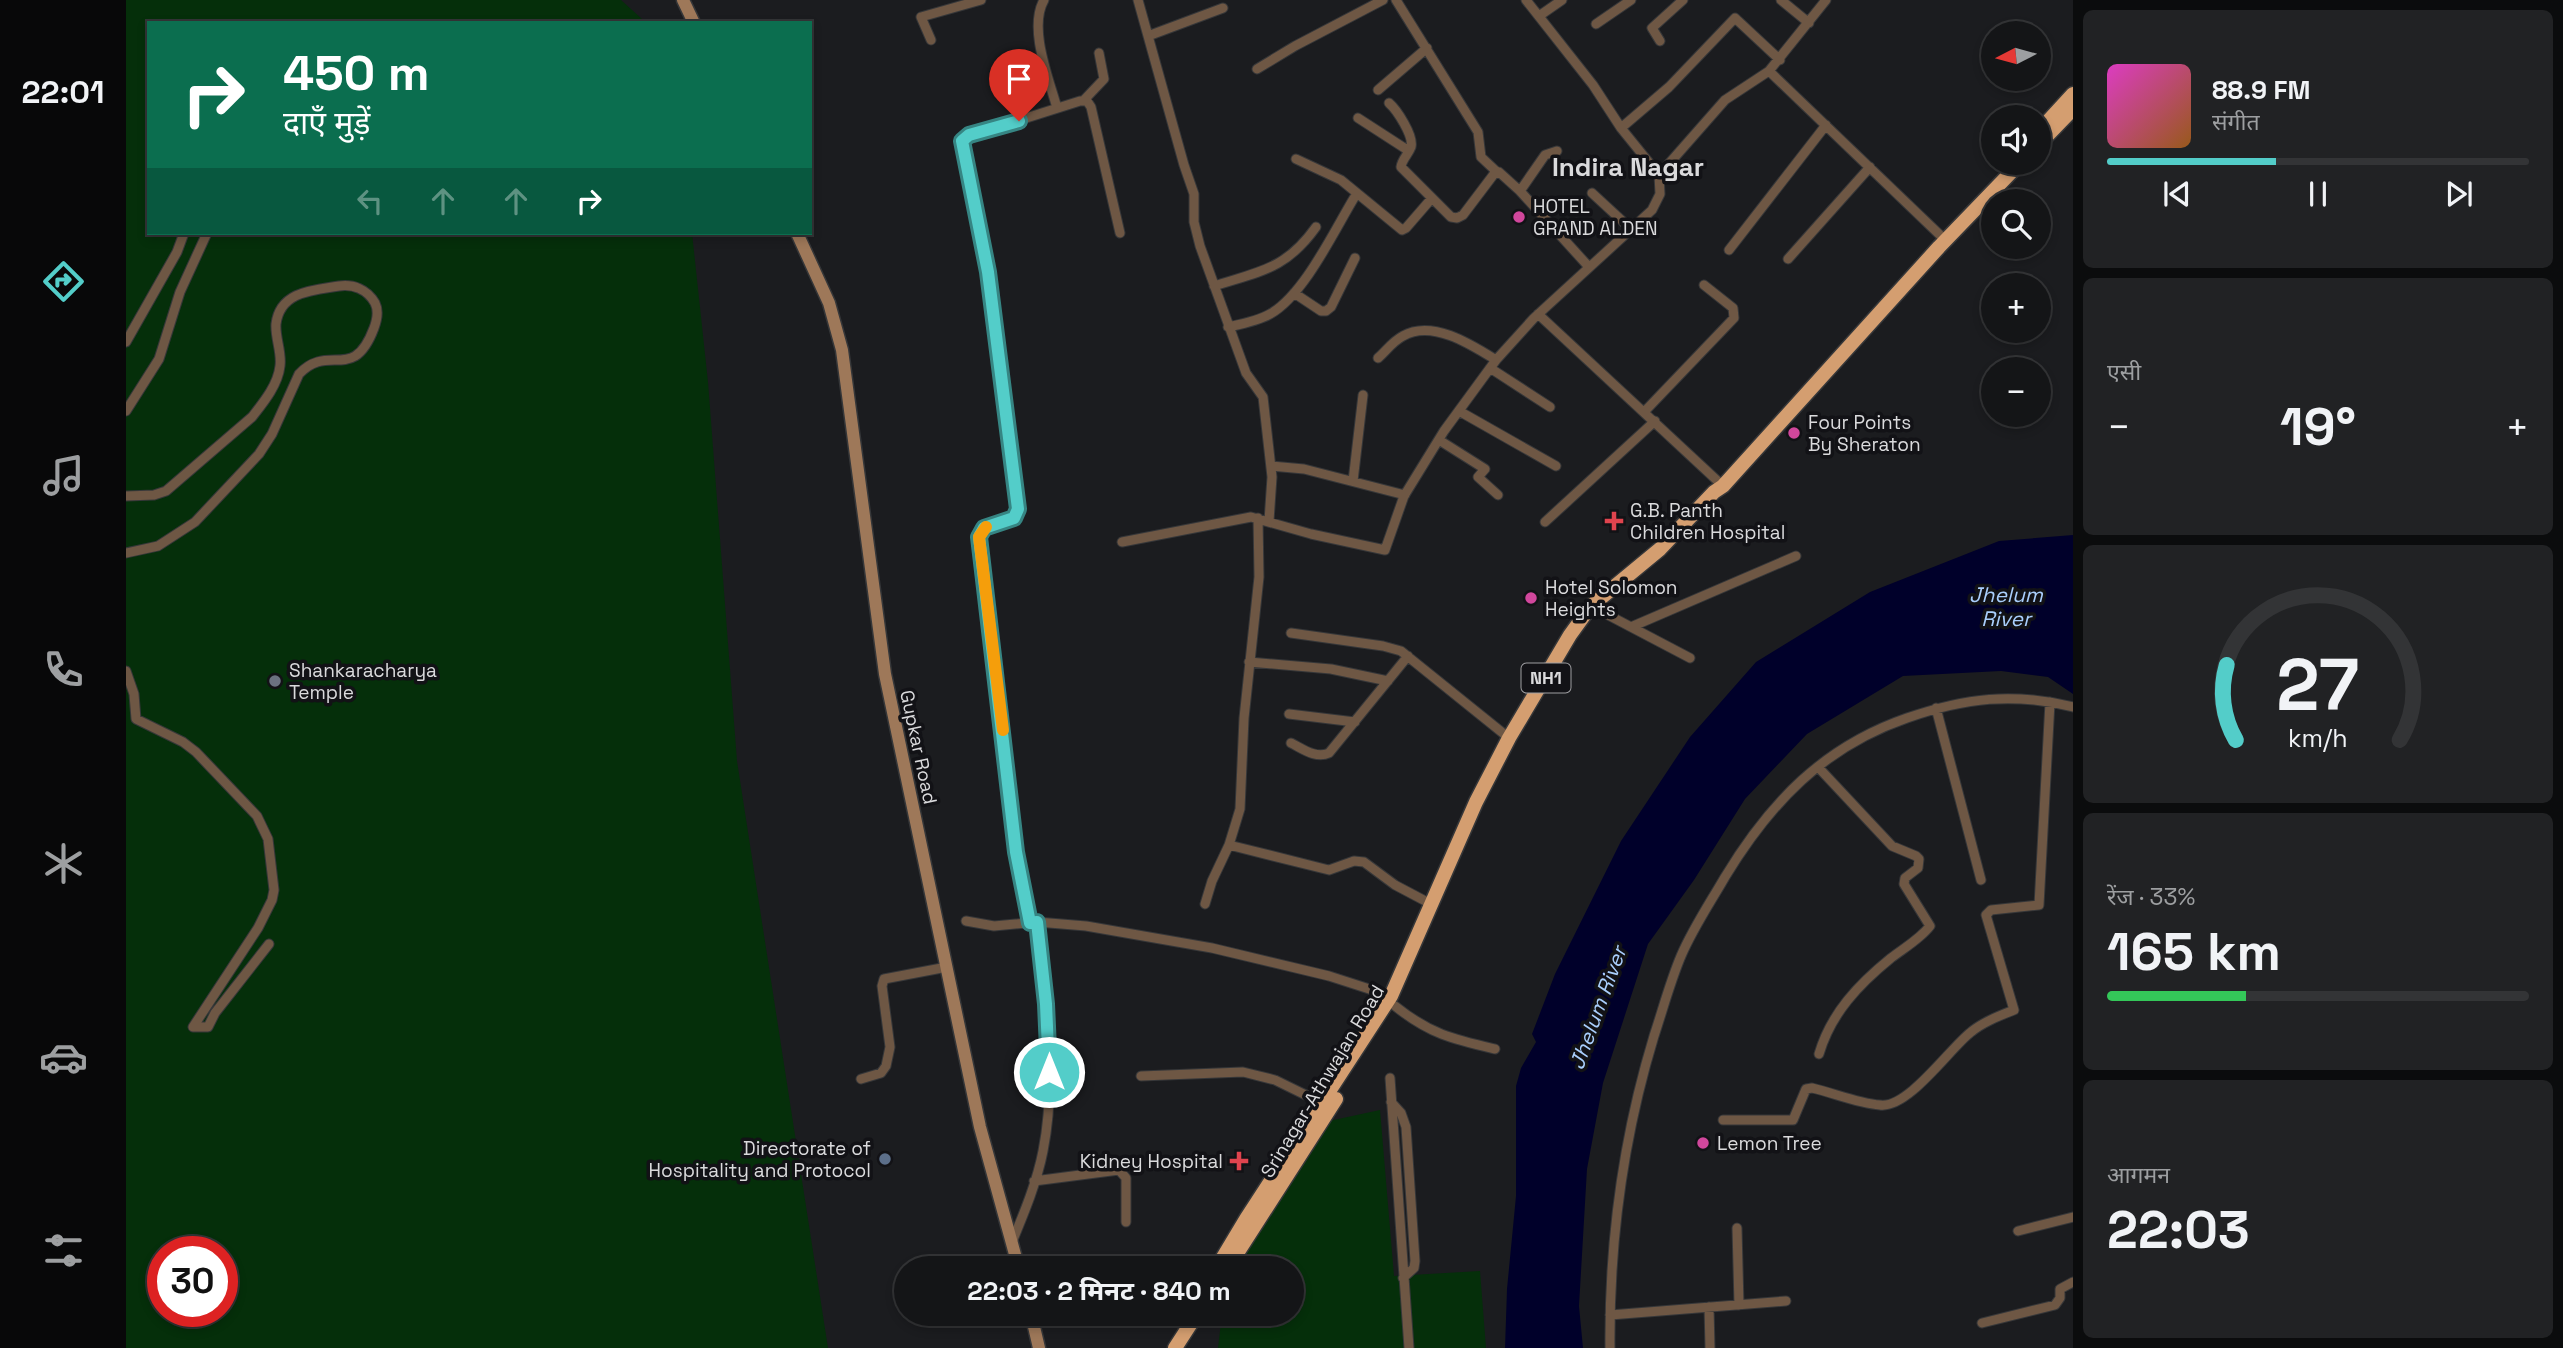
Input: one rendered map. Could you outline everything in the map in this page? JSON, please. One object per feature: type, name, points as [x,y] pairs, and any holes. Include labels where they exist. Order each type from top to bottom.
[{"type":"highway","points":[[2051,118],[2073,94]]},
{"type":"highway","points":[[2051,132],[2073,109]]},
{"type":"highway","name":"NH1","points":[[1719,487],[1998,175]]},
{"type":"highway","name":"NH1","points":[[1719,487],[2008,175]]},
{"type":"highway","name":"Srinagar-Athwajan Road","points":[[1235,1256],[1393,1001],[1463,827],[1508,738],[1570,635],[1591,606],[1671,538],[1719,487]]},
{"type":"highway","name":"Srinagar-Athwajan Road","points":[[1223,1256],[1322,1103],[1393,1001]]},
{"type":"highway","points":[[1171,1347],[1184,1326]]},
{"type":"main road","points":[[682,0],[693,21]]},
{"type":"main road","name":"Gupkar Road","points":[[798,235],[829,303],[842,350],[885,674],[980,1126],[1016,1256]]},
{"type":"main road","points":[[1034,1326],[1039,1348]]},
{"type":"street","points":[[931,40],[922,17],[981,0]]},
{"type":"street","points":[[1044,0],[1039,14],[1040,41],[1057,108]]},
{"type":"street","points":[[1138,0],[1194,194],[1196,233],[1245,373],[1263,397],[1271,466],[1269,521]]},
{"type":"street","points":[[1258,69],[1383,0]]},
{"type":"street","points":[[1396,0],[1478,132],[1481,157],[1520,191],[1589,267]]},
{"type":"street","points":[[1122,542],[1243,517],[1258,518],[1311,534],[1385,550],[1405,495],[1438,440],[1493,364],[1538,314],[1657,202],[1660,194],[1659,175],[1527,0]]},
{"type":"street","points":[[1539,16],[1563,0]]},
{"type":"street","points":[[1596,24],[1631,0]]},
{"type":"street","points":[[1660,41],[1652,28],[1683,0]]},
{"type":"street","points":[[1781,0],[1809,23]]},
{"type":"street","points":[[1659,175],[1725,100],[1769,71],[1780,60],[1826,0]]},
{"type":"street","points":[[1148,36],[1223,8]]},
{"type":"street","points":[[1621,128],[1669,87],[1735,18],[1780,60]]},
{"type":"street","points":[[1378,90],[1427,48]]},
{"type":"street","points":[[1012,1242],[1043,1154],[1049,1072],[1046,1004],[1033,922],[1016,852],[979,537],[984,528],[1014,518],[1018,509],[986,258],[962,141],[969,135],[1084,100],[1104,79],[1099,53]]},
{"type":"street","points":[[1769,71],[1941,236]]},
{"type":"street","points":[[1084,100],[1091,107],[1120,233]]},
{"type":"street","points":[[1389,103],[1397,111],[1412,145],[1402,159],[1401,167],[1451,217],[1460,217],[1497,172]]},
{"type":"street","points":[[1358,118],[1409,151]]},
{"type":"street","points":[[1729,250],[1826,125]]},
{"type":"street","points":[[1520,191],[1545,155],[1557,150]]},
{"type":"street","points":[[1296,159],[1341,180],[1402,230],[1432,198]]},
{"type":"street","points":[[1788,259],[1870,167]]},
{"type":"street","points":[[1592,193],[1631,229]]},
{"type":"street","points":[[1228,327],[1270,315],[1285,304],[1316,261],[1354,198]]},
{"type":"street","points":[[1214,286],[1281,263],[1296,253],[1316,227]]},
{"type":"street","points":[[126,342],[177,252],[183,235]]},
{"type":"street","points":[[126,411],[159,359],[180,292],[206,235]]},
{"type":"street","points":[[1294,293],[1321,311],[1326,311],[1331,307],[1355,258]]},
{"type":"street","points":[[126,496],[154,495],[166,491],[252,417],[264,402],[280,367],[276,322],[289,299],[300,293],[346,285],[356,286],[373,300],[377,313],[376,322],[367,346],[361,353],[349,359],[320,361],[304,369],[299,374],[272,434],[259,454],[195,522],[158,546],[126,552]]},
{"type":"street","points":[[1645,411],[1734,318],[1733,308],[1704,285]]},
{"type":"street","points":[[1538,314],[1645,411],[1719,487]]},
{"type":"street","points":[[1378,358],[1406,334],[1423,331],[1450,334],[1550,407]]},
{"type":"street","points":[[1353,481],[1363,395]]},
{"type":"street","points":[[1458,411],[1556,466]]},
{"type":"street","points":[[1545,522],[1655,421]]},
{"type":"street","points":[[1438,440],[1485,469],[1478,477],[1498,495]]},
{"type":"street","points":[[1271,466],[1304,469],[1405,495]]},
{"type":"street","points":[[1205,904],[1212,881],[1229,845],[1240,809],[1244,718],[1259,577],[1258,518]]},
{"type":"street","points":[[1631,627],[1796,556]]},
{"type":"street","points":[[1591,606],[1690,658]]},
{"type":"street","points":[[1291,633],[1383,646],[1408,656],[1508,738]]},
{"type":"street","points":[[1291,743],[1312,753],[1324,755],[1329,752],[1408,656]]},
{"type":"street","points":[[1250,662],[1331,669],[1388,681]]},
{"type":"street","points":[[126,671],[134,694],[136,719],[183,742],[197,752],[257,816],[268,839],[274,890],[272,900],[258,928],[193,1027],[208,1027],[215,1013],[269,944]]},
{"type":"street","points":[[1610,1348],[1617,1198],[1641,1081],[1682,954],[1736,859],[1768,813],[1799,781],[1840,750],[1887,725],[1936,708],[2006,697],[2073,706]]},
{"type":"street","points":[[1723,1120],[1793,1120],[1806,1090],[1812,1088],[1879,1105],[1890,1103],[1928,1077],[1968,1034],[1981,1024],[2014,1010],[1986,915],[1991,910],[2039,905],[2050,702]]},
{"type":"street","points":[[1936,708],[1981,880]]},
{"type":"street","points":[[1289,714],[1355,722]]},
{"type":"street","points":[[1818,767],[1892,846],[1919,859],[1918,867],[1905,878],[1904,884],[1930,926],[1876,970],[1843,1005],[1827,1031],[1819,1054]]},
{"type":"street","points":[[1229,845],[1329,870],[1354,861],[1364,862],[1395,885],[1432,904]]},
{"type":"street","points":[[966,921],[994,926],[1033,922],[1074,924],[1212,948],[1356,984],[1393,1001],[1430,1030],[1448,1038],[1495,1049]]},
{"type":"street","points":[[861,1079],[881,1073],[890,1056],[882,986],[884,979],[947,967]]},
{"type":"street","points":[[1141,1076],[1243,1072],[1275,1080],[1322,1103]]},
{"type":"street","points":[[1390,1078],[1409,1348]]},
{"type":"street","points":[[1034,1181],[1119,1170],[1126,1178],[1126,1222]]},
{"type":"street","points":[[2018,1231],[2073,1217]]},
{"type":"street","points":[[1737,1228],[1739,1305]]},
{"type":"street","points":[[1982,1323],[2055,1305],[2060,1298],[2060,1289],[2073,1282]]},
{"type":"street","points":[[1610,1315],[1786,1301]]},
{"type":"street","points":[[1709,1307],[1710,1348]]},
{"type":"green space","points":[[126,0],[621,0],[642,19],[643,21],[147,21],[147,235],[692,235],[708,382],[737,761],[828,1348],[126,1348]]},
{"type":"green space","points":[[1380,1110],[1394,1276],[1480,1271],[1486,1348],[1218,1348],[1221,1326],[1304,1326],[1304,1256],[1243,1256],[1329,1121]]},
{"type":"water","name":"Jhelum River","points":[[2073,535],[2073,694],[2048,677],[2001,671],[1903,676],[1807,734],[1745,799],[1694,880],[1648,944],[1603,1083],[1587,1169],[1579,1306],[1583,1348],[1505,1348],[1507,1289],[1516,1196],[1516,1086],[1521,1068],[1536,1042],[1532,1034],[1555,974],[1621,841],[1690,737],[1756,662],[1870,592],[1999,541]]},
{"type":"slow traffic","points":[[986,527],[979,537],[1003,730]]},
{"type":"place","name":"HOTEL GRAND ALDEN","points":[[1519,217]]},
{"type":"place","name":"Four Points By Sheraton","points":[[1794,433]]},
{"type":"place","name":"G.B. Panth Children Hospital","points":[[1614,521]]},
{"type":"place","name":"Hotel Solomon Heights","points":[[1531,598]]},
{"type":"place","name":"Shankaracharya Temple","points":[[275,681]]},
{"type":"place","name":"Lemon Tree","points":[[1703,1143]]},
{"type":"place","name":"Directorate of Hospitality and Protocol","points":[[885,1159]]},
{"type":"place","name":"Kidney Hospital","points":[[1239,1161]]},
{"type":"district","name":"Indira Nagar","points":[[1628,167]]},
{"type":"route","points":[[1019,121],[965,136],[962,141],[984,245],[1018,509],[1014,518],[984,528],[979,537],[1016,852],[1030,923],[1037,922],[1049,1035],[1049,1072]]}]
